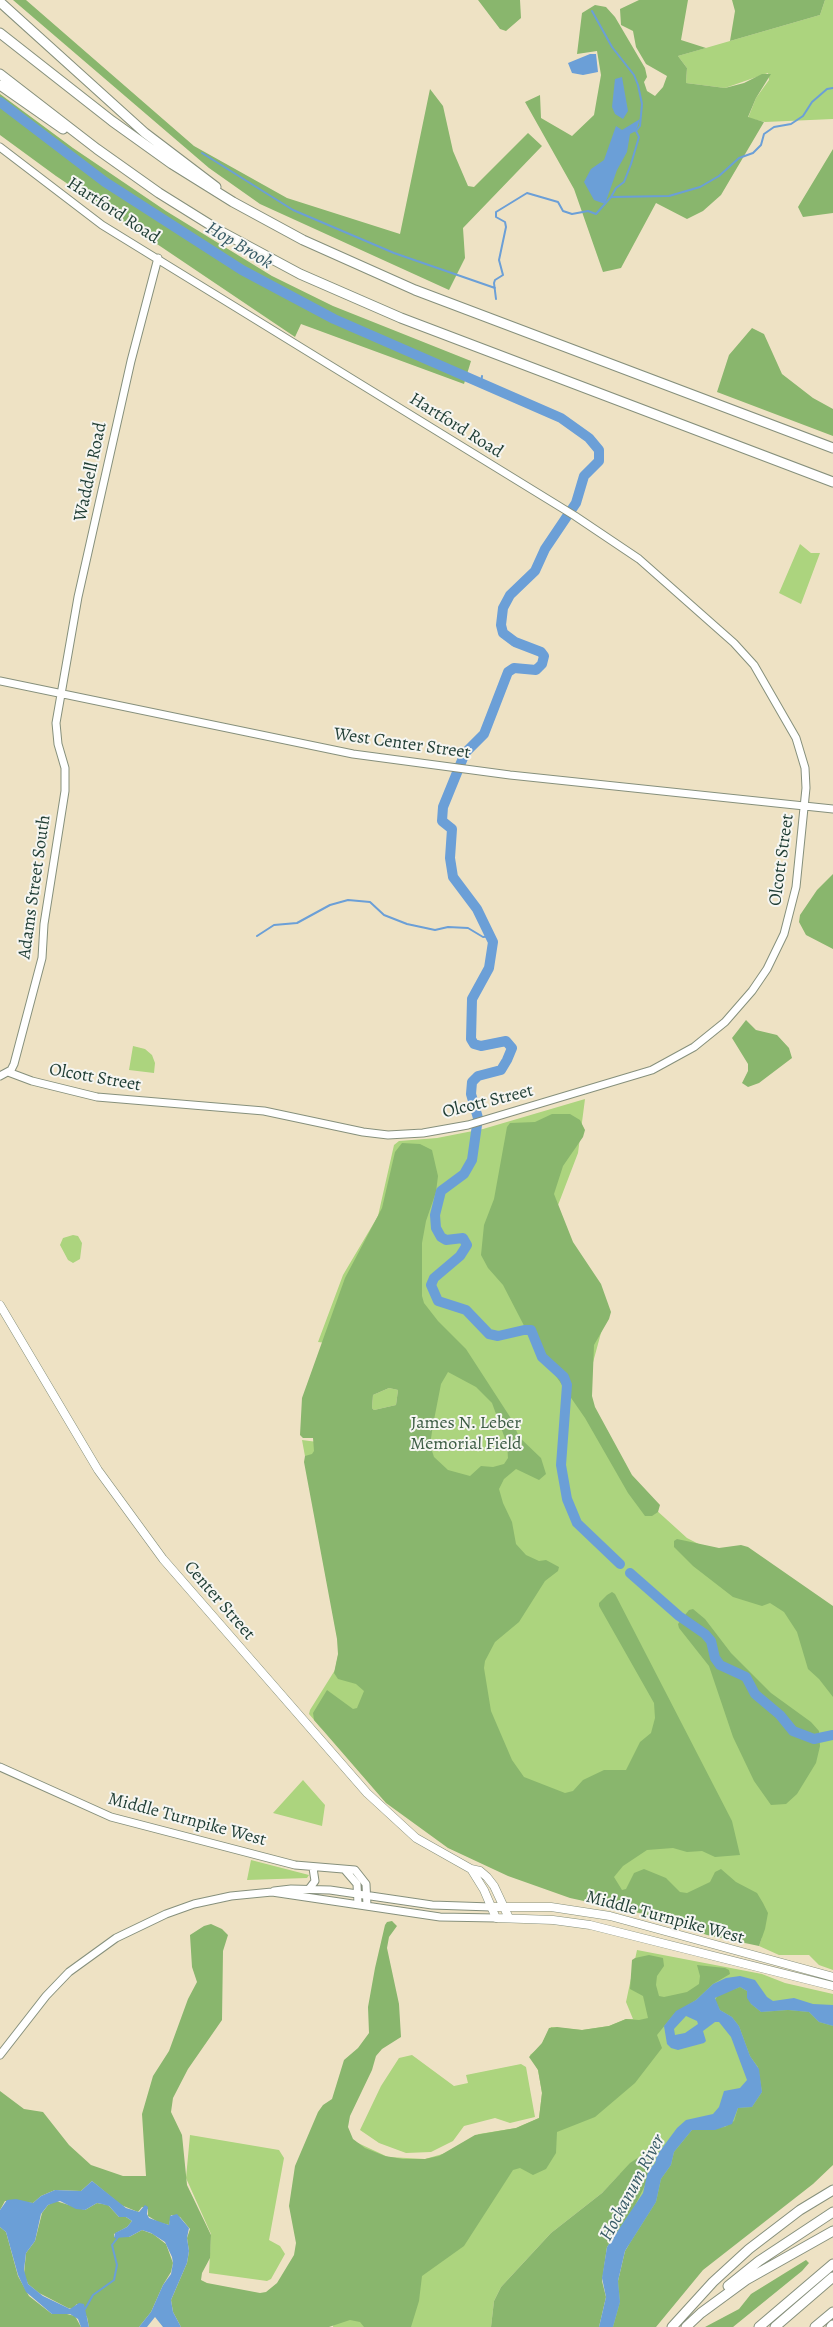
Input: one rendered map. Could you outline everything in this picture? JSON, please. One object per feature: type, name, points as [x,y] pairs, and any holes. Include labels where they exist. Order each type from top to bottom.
[{"type":"highway","points":[[0,2],[146,133],[203,176],[233,202]]},
{"type":"highway","points":[[0,33],[150,149],[233,202],[303,240],[370,271],[833,448]]},
{"type":"highway","points":[[0,74],[82,138],[184,209],[307,278],[383,311],[833,482]]},
{"type":"highway","points":[[0,85],[50,121],[82,138]]},
{"type":"highway","points":[[672,2327],[733,2263],[833,2184]]},
{"type":"highway","points":[[800,2210],[833,2190]]},
{"type":"highway","points":[[701,2313],[708,2304],[747,2270],[833,2212]]},
{"type":"highway","points":[[686,2327],[701,2313],[752,2276],[833,2231]]},
{"type":"highway","points":[[758,2327],[833,2264]]},
{"type":"highway","points":[[775,2327],[833,2277]]},
{"type":"highway","points":[[815,2327],[833,2312]]},
{"type":"main road","name":"Hartford Road","points":[[0,147],[83,212],[574,515],[639,559],[734,642],[754,665],[786,719],[802,754],[806,782],[805,805]]},
{"type":"main road","name":"Waddell Road","points":[[62,694],[78,597],[131,361],[158,258]]},
{"type":"main road","name":"West Center Street","points":[[0,681],[347,753],[452,768],[833,809]]},
{"type":"main road","name":"Adams Street South","points":[[8,1072],[15,1061],[42,958],[44,924],[65,791],[65,768],[56,732],[62,694]]},
{"type":"main road","name":"Olcott Street","points":[[8,1072],[32,1082],[97,1097],[264,1111],[375,1134],[423,1133],[468,1125],[652,1070],[694,1047],[725,1022],[763,975],[784,934],[796,887],[805,805]]},
{"type":"main road","points":[[0,1076],[8,1072]]},
{"type":"main road","name":"Center Street","points":[[0,1304],[98,1470],[163,1559],[367,1793],[416,1838],[471,1869],[480,1870],[490,1880],[509,1918]]},
{"type":"main road","name":"Middle Turnpike West","points":[[0,1767],[111,1817],[313,1868],[355,1870],[366,1884],[367,1906]]},
{"type":"main road","points":[[309,1889],[315,1882],[313,1868]]},
{"type":"main road","points":[[344,1869],[354,1878],[359,1894],[358,1904]]},
{"type":"main road","points":[[471,1869],[496,1918]]},
{"type":"main road","points":[[0,2054],[46,1996],[69,1972],[116,1938],[166,1914],[188,1906],[234,1895],[286,1889],[309,1889],[368,1896]]},
{"type":"main road","name":"Middle Turnpike West","points":[[272,1892],[443,1917],[553,1920],[594,1926],[833,1986]]},
{"type":"main road","name":"Middle Turnpike West","points":[[368,1896],[439,1906],[558,1908],[604,1915],[833,1978]]},
{"type":"main road","points":[[778,1973],[781,1964]]},
{"type":"green space","points":[[13,0],[26,0],[194,146],[287,198],[400,234],[430,89],[443,106],[453,151],[468,186],[474,187],[528,133],[542,146],[463,228],[465,258],[449,290],[260,204],[209,168]]},
{"type":"green space","points":[[478,0],[520,0],[521,18],[506,31],[500,29]]},
{"type":"green space","points":[[639,0],[688,0],[681,40],[706,48],[678,56],[687,68],[686,83],[725,88],[744,83],[762,74],[771,74],[756,98],[748,117],[764,122],[721,195],[703,211],[687,219],[656,203],[621,268],[603,272],[574,189],[525,102],[540,95],[541,118],[572,136],[594,115],[601,75],[597,51],[577,54],[582,13],[595,5],[606,7],[615,17],[645,68],[647,77],[644,82],[647,91],[655,96],[663,87],[667,76],[646,64],[636,47],[633,31],[621,25],[620,9]]},
{"type":"green space","points":[[732,0],[825,0],[820,15],[730,41],[735,11]]},
{"type":"green space","points":[[825,0],[833,0],[833,119],[765,122],[748,118],[756,98],[769,80],[768,73],[725,88],[686,83],[687,68],[678,56],[820,15]]},
{"type":"green space","points":[[0,94],[73,148],[166,211],[272,276],[333,306],[471,361],[464,384],[301,324],[295,337],[56,176],[0,135]]},
{"type":"green space","points":[[833,149],[833,213],[803,217],[798,207]]},
{"type":"green space","points":[[752,328],[764,334],[782,374],[813,398],[833,409],[833,436],[717,392],[729,355]]},
{"type":"green space","points":[[800,544],[811,553],[820,553],[801,604],[779,593]]},
{"type":"green space","points":[[833,874],[833,949],[806,935],[799,922],[800,915],[817,890]]},
{"type":"green space","points":[[746,1020],[756,1030],[777,1035],[789,1048],[792,1058],[759,1083],[748,1087],[742,1083],[748,1071],[748,1064],[732,1038]]},
{"type":"green space","points":[[133,1046],[145,1049],[152,1055],[155,1063],[154,1073],[129,1070]]},
{"type":"green space","name":"James N. Leber Memorial Field","points":[[585,1099],[578,1153],[555,1213],[608,1307],[585,1392],[644,1499],[687,1538],[833,1613],[833,1970],[819,1965],[809,1955],[779,1955],[759,1946],[762,1937],[553,1883],[320,1727],[309,1714],[335,1670],[340,1646],[302,1440],[426,1456],[443,1357],[318,1342],[343,1275],[378,1216],[394,1145],[399,1141],[437,1138],[483,1129]]},
{"type":"green space","points":[[552,1114],[570,1114],[580,1120],[585,1130],[583,1137],[563,1166],[554,1194],[573,1242],[601,1284],[611,1312],[594,1345],[592,1396],[595,1407],[632,1475],[660,1505],[658,1512],[652,1516],[645,1516],[628,1493],[585,1418],[533,1343],[503,1285],[488,1268],[481,1255],[484,1225],[494,1199],[507,1127],[510,1123],[535,1122]]},
{"type":"green space","points":[[402,1143],[420,1144],[432,1150],[438,1176],[436,1192],[426,1221],[422,1243],[422,1296],[424,1303],[438,1321],[466,1349],[512,1420],[519,1437],[541,1458],[546,1474],[539,1480],[516,1469],[504,1479],[499,1489],[512,1522],[516,1544],[526,1555],[539,1561],[546,1560],[559,1567],[558,1571],[545,1581],[519,1622],[495,1642],[485,1661],[484,1668],[491,1711],[512,1760],[524,1777],[565,1793],[573,1791],[583,1780],[604,1770],[626,1770],[640,1742],[651,1733],[655,1718],[654,1703],[599,1606],[599,1603],[612,1592],[615,1594],[732,1821],[740,1855],[715,1857],[702,1851],[687,1852],[673,1848],[647,1850],[623,1866],[614,1877],[622,1890],[626,1889],[634,1873],[644,1869],[666,1878],[680,1892],[687,1893],[710,1882],[715,1872],[721,1869],[736,1882],[757,1893],[768,1913],[759,1946],[707,1935],[653,1916],[570,1898],[508,1876],[448,1848],[386,1803],[314,1720],[313,1713],[327,1690],[353,1709],[357,1708],[364,1691],[356,1684],[338,1679],[334,1673],[338,1654],[337,1639],[304,1462],[305,1456],[312,1454],[314,1451],[313,1438],[303,1438],[300,1435],[302,1398],[345,1278],[382,1208],[395,1152]],"holes":[[[448,1372],[476,1387],[492,1403],[507,1444],[508,1458],[504,1464],[493,1467],[481,1466],[470,1476],[448,1470],[434,1457],[430,1445],[433,1425],[441,1384]],[[389,1388],[398,1390],[396,1405],[374,1410],[372,1408],[373,1395]]]},
{"type":"green space","points":[[73,1235],[78,1236],[82,1243],[80,1259],[73,1263],[68,1260],[60,1245],[63,1238]]},
{"type":"green space","points":[[389,1388],[398,1390],[396,1405],[374,1410],[372,1408],[373,1395]]},
{"type":"green space","points":[[677,1539],[719,1548],[741,1545],[748,1547],[833,1606],[833,1697],[819,1679],[808,1669],[797,1632],[784,1612],[770,1603],[762,1606],[733,1597],[693,1566],[674,1547],[674,1541]]},
{"type":"green space","points":[[693,1609],[705,1619],[731,1653],[771,1693],[811,1722],[819,1731],[820,1746],[816,1763],[797,1794],[786,1804],[771,1805],[754,1781],[733,1737],[709,1666],[679,1628],[678,1624],[689,1610]]},
{"type":"green space","points":[[303,1780],[325,1805],[322,1826],[273,1813]]},
{"type":"green space","points":[[251,1860],[309,1875],[307,1878],[247,1880]]},
{"type":"green space","points":[[392,1921],[397,1926],[389,1937],[387,1948],[399,2004],[401,2037],[382,2049],[376,2056],[372,2070],[350,2116],[348,2127],[353,2139],[365,2148],[385,2156],[403,2159],[425,2159],[439,2156],[475,2135],[516,2128],[539,2118],[542,2093],[538,2070],[529,2057],[542,2043],[549,2028],[582,2030],[609,2026],[626,2019],[639,2020],[648,2018],[643,1996],[630,1989],[632,1960],[635,1958],[649,1955],[663,1958],[664,1966],[657,1976],[656,1985],[659,1996],[664,1997],[687,1992],[699,1984],[700,1976],[697,1965],[725,1968],[729,1970],[730,1974],[713,1984],[696,2000],[674,2014],[657,2035],[662,2048],[635,2083],[595,2117],[557,2132],[556,2153],[546,2169],[533,2175],[520,2168],[513,2170],[464,2246],[422,2276],[419,2301],[411,2327],[364,2327],[360,2322],[350,2320],[329,2327],[181,2327],[173,2312],[171,2300],[187,2263],[189,2251],[187,2238],[190,2229],[180,2217],[171,2215],[169,2225],[158,2222],[148,2216],[148,2209],[142,2207],[138,2212],[121,2205],[92,2181],[81,2191],[55,2190],[41,2196],[33,2203],[5,2201],[0,2210],[0,2091],[24,2109],[43,2112],[69,2145],[91,2165],[123,2176],[146,2176],[142,2114],[153,2076],[169,2051],[188,1999],[197,1982],[192,1967],[190,1935],[211,1924],[222,1929],[228,1935],[223,1951],[222,2020],[188,2069],[173,2098],[171,2112],[182,2135],[187,2185],[211,2235],[210,2258],[202,2273],[201,2280],[207,2283],[260,2293],[266,2292],[277,2283],[294,2255],[296,2243],[289,2206],[295,2166],[318,2112],[323,2105],[332,2099],[344,2060],[358,2048],[369,2033],[368,2007],[375,1968],[385,1925],[387,1922]]},
{"type":"green space","points":[[637,1950],[762,1974],[785,1983],[833,1994],[833,2147],[630,2327],[606,2327],[636,2218],[620,2174],[602,2193],[551,2233],[501,2287],[494,2301],[491,2327],[333,2327],[358,2143],[388,2157],[425,2159],[446,2153],[479,2134],[516,2128],[539,2118],[542,2093],[538,2070],[530,2055],[540,2047],[551,2027],[582,2030],[609,2026],[626,2019],[633,2019],[626,2002]]},
{"type":"green space","points":[[740,1987],[747,1991],[751,2004],[761,2012],[788,2010],[809,2012],[819,2022],[833,2026],[833,2165],[813,2184],[703,2270],[656,2327],[613,2327],[620,2302],[618,2281],[625,2251],[656,2202],[661,2179],[671,2165],[674,2152],[692,2130],[725,2127],[734,2121],[738,2108],[752,2107],[762,2092],[758,2067],[750,2056],[739,2026],[732,2017],[720,2010],[715,2000],[718,1995]]},
{"type":"green space","points":[[412,2055],[454,2086],[468,2083],[466,2075],[521,2064],[526,2067],[535,2117],[510,2123],[495,2118],[464,2126],[453,2141],[431,2152],[406,2153],[379,2143],[360,2130],[381,2086],[399,2058]]},
{"type":"green space","points":[[190,2135],[279,2150],[284,2158],[269,2240],[280,2246],[285,2254],[271,2279],[267,2281],[209,2273],[211,2234],[186,2178]]},
{"type":"green space","points":[[642,2155],[652,2158],[647,2181],[633,2210],[607,2247],[602,2281],[606,2297],[599,2327],[491,2327],[494,2301],[501,2287],[551,2233],[602,2193],[630,2163]]},
{"type":"green space","points":[[56,2201],[85,2210],[97,2203],[108,2205],[119,2217],[126,2217],[132,2221],[127,2227],[114,2234],[114,2237],[129,2237],[142,2230],[153,2234],[166,2244],[173,2263],[171,2272],[151,2312],[139,2327],[89,2327],[87,2317],[77,2304],[72,2309],[68,2308],[39,2293],[28,2284],[24,2274],[26,2253],[35,2241],[42,2213],[48,2205]]},
{"type":"green space","points":[[0,2227],[6,2232],[18,2276],[29,2296],[52,2314],[59,2312],[75,2316],[81,2327],[0,2327]]},
{"type":"green space","points":[[806,2260],[809,2263],[802,2271],[733,2327],[705,2327],[739,2309],[751,2294]]},
{"type":"water","points":[[590,54],[596,54],[598,72],[583,75],[572,73],[568,63]]},
{"type":"water","points":[[622,77],[628,111],[623,119],[615,114],[612,107],[615,79]]},
{"type":"water","points":[[640,119],[636,131],[630,134],[627,152],[617,170],[605,204],[594,200],[584,182],[591,169],[604,160],[616,126],[622,130]]},
{"type":"water","points":[[740,1976],[755,1980],[767,1997],[773,2001],[794,1998],[813,2004],[833,2005],[833,2026],[819,2022],[809,2012],[788,2010],[761,2012],[747,1998],[747,1991],[740,1987],[715,1998],[720,2010],[732,2017],[739,2026],[750,2056],[759,2069],[762,2092],[752,2107],[738,2108],[732,2124],[715,2130],[692,2130],[674,2152],[671,2165],[661,2179],[656,2202],[625,2251],[618,2281],[620,2302],[613,2327],[599,2327],[606,2297],[602,2278],[607,2247],[643,2193],[648,2171],[655,2163],[657,2155],[677,2128],[686,2120],[713,2114],[719,2107],[724,2091],[740,2088],[747,2080],[731,2037],[719,2022],[715,2022],[703,2031],[706,2041],[704,2043],[678,2050],[671,2048],[667,2044],[664,2026],[676,2011],[696,2000],[713,1984],[726,1978]],"holes":[[[686,2016],[697,2021],[698,2024],[685,2033],[675,2035],[674,2029]]]},
{"type":"water","points":[[92,2181],[126,2208],[139,2212],[145,2205],[148,2207],[147,2214],[149,2218],[169,2225],[170,2216],[177,2214],[189,2228],[187,2263],[171,2300],[173,2312],[181,2327],[163,2327],[155,2317],[147,2327],[139,2327],[151,2312],[163,2285],[171,2274],[172,2257],[165,2242],[151,2233],[142,2230],[129,2237],[114,2238],[115,2233],[127,2227],[132,2221],[126,2217],[119,2217],[109,2206],[102,2204],[97,2203],[85,2210],[76,2209],[60,2201],[48,2205],[41,2214],[35,2241],[26,2253],[24,2270],[28,2284],[43,2296],[70,2309],[79,2303],[84,2304],[89,2327],[81,2327],[78,2319],[70,2314],[52,2314],[26,2292],[18,2275],[6,2232],[0,2227],[0,2210],[7,2200],[16,2199],[33,2203],[41,2196],[55,2190],[81,2191]]},
{"type":"waterway","points":[[496,299],[494,283],[495,280],[503,275],[499,260],[506,227],[505,222],[496,217],[496,212],[527,193],[558,202],[563,211],[572,214],[588,211],[596,214],[611,197],[616,188],[624,182],[631,164],[639,137],[636,131],[640,126],[642,104],[638,85],[634,75],[612,47],[592,11]]},
{"type":"waterway","points":[[611,197],[669,196],[700,187],[719,176],[739,158],[753,153],[761,145],[764,134],[774,127],[791,124],[803,116],[812,102],[827,89],[833,88]]},
{"type":"waterway","points":[[0,102],[105,182],[242,270],[334,319],[561,418],[589,438],[599,450],[599,461],[584,476],[576,503],[545,549],[535,571],[510,595],[503,608],[501,625],[503,633],[515,642],[541,652],[544,656],[542,664],[536,670],[514,668],[508,672],[484,734],[465,753],[443,807],[442,821],[452,829],[450,858],[453,877],[477,909],[493,942],[489,968],[472,999],[471,1039],[474,1044],[481,1046],[506,1041],[512,1048],[501,1070],[478,1076],[472,1082],[471,1094],[478,1118],[472,1160],[464,1174],[441,1191],[435,1215],[436,1228],[441,1237],[446,1240],[463,1238],[467,1245],[460,1256],[434,1278],[431,1285],[438,1301],[466,1310],[489,1334],[498,1336],[531,1330],[542,1357],[564,1377],[567,1385],[561,1465],[567,1499],[577,1523],[620,1564]]},
{"type":"waterway","points":[[202,153],[293,210],[394,253],[495,288]]},
{"type":"waterway","name":"Hop Brook","points":[[481,383],[482,376]]},
{"type":"waterway","points":[[257,936],[274,925],[297,923],[330,905],[348,900],[370,902],[384,915],[407,924],[435,930],[448,927],[468,928],[483,937],[492,936]]},
{"type":"waterway","points":[[630,1573],[679,1616],[705,1634],[711,1641],[715,1658],[720,1665],[746,1677],[755,1694],[780,1715],[793,1731],[814,1739],[833,1735]]},
{"type":"waterway","points":[[85,2309],[93,2295],[114,2280],[117,2265],[112,2245],[119,2236]]},
{"type":"water label","name":"Hockanum River","points":[[633,2188]]}]
